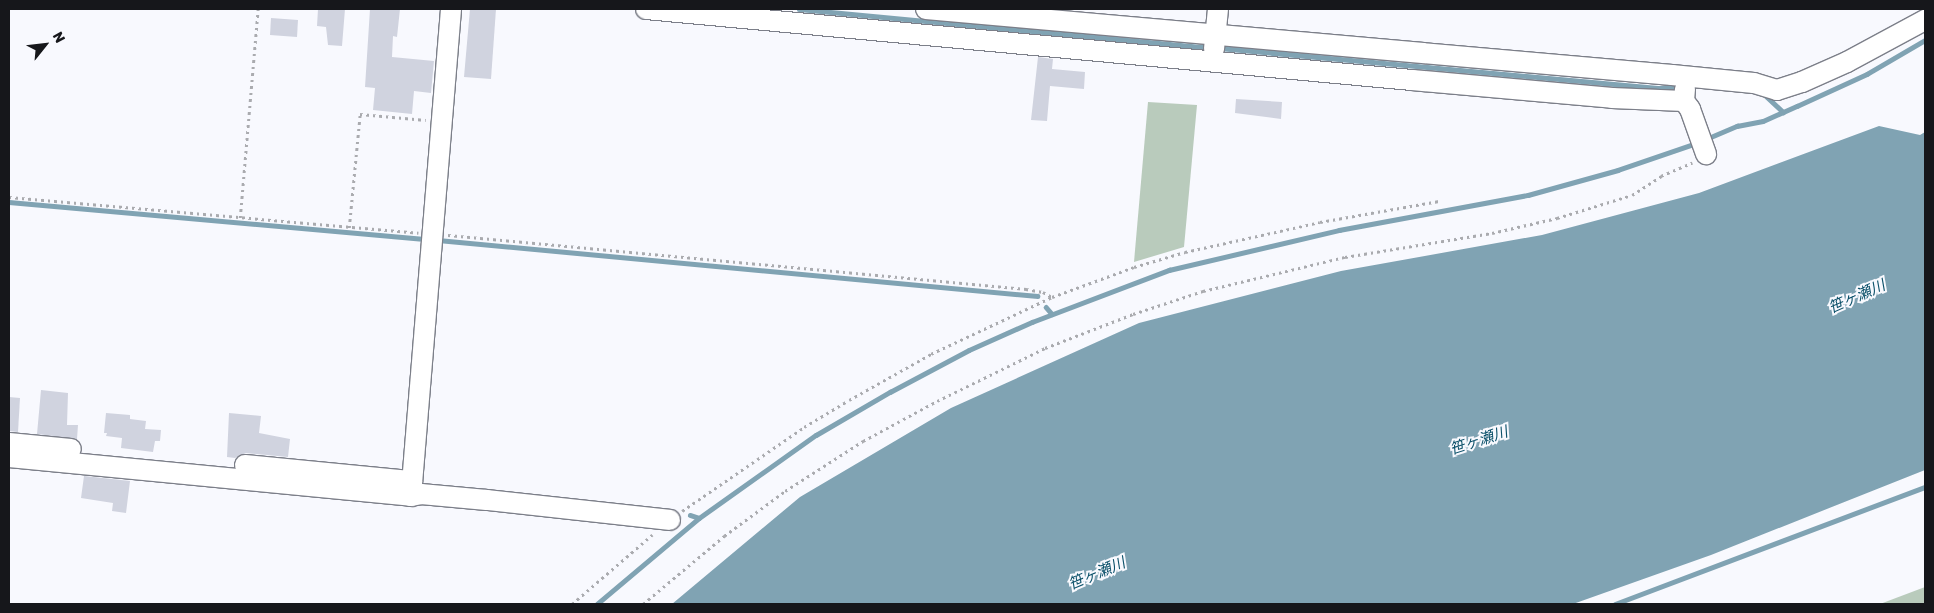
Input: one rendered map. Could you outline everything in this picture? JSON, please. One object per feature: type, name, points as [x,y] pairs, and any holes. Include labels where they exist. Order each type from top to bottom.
[{"type":"street","points":[[412,488],[451,9]]},
{"type":"street","points":[[646,9],[1214,48],[1685,88]]},
{"type":"street","points":[[926,9],[1214,48],[1612,98],[1685,88],[1754,84],[1780,89],[1847,62],[1925,20]]},
{"type":"street","points":[[1214,48],[1218,9]]},
{"type":"street","points":[[1685,88],[1703,146]]},
{"type":"street","points":[[13,450],[412,488],[421,494],[670,520]]},
{"type":"path","points":[[240,218],[258,9]]},
{"type":"path","points":[[349,228],[360,114],[442,122]]},
{"type":"path","points":[[643,604],[724,536],[793,486],[863,441],[928,405],[1045,348],[1133,314],[1212,289],[1345,257],[1492,233],[1576,212],[1632,195],[1661,176],[1680,170],[1703,146]]},
{"type":"path","points":[[9,197],[1016,288],[1043,292],[1052,298]]},
{"type":"path","points":[[572,604],[670,520],[749,464],[849,400],[931,354],[1052,298],[1134,267],[1185,252],[1320,222],[1439,201]]},
{"type":"green space","points":[[1148,102],[1197,105],[1184,247],[1134,262]]},
{"type":"green space","points":[[1925,587],[1925,604],[1880,604]]},
{"type":"water","name":"笹ヶ瀬川","points":[[1879,126],[1920,135],[1925,132],[1925,470],[1711,555],[1573,604],[672,604],[800,497],[951,408],[1139,323],[1341,271],[1542,235],[1699,193]]},
{"type":"building","points":[[318,9],[345,9],[342,46],[328,45],[326,27],[317,26]]},
{"type":"building","points":[[370,9],[400,9],[397,37],[393,36],[392,57],[434,61],[431,93],[414,91],[412,114],[373,110],[375,88],[365,87]]},
{"type":"building","points":[[470,9],[496,9],[491,79],[464,77]]},
{"type":"building","points":[[271,18],[298,20],[297,37],[270,35]]},
{"type":"building","points":[[1038,57],[1053,59],[1052,69],[1085,72],[1084,89],[1050,86],[1047,121],[1031,120]]},
{"type":"building","points":[[1236,99],[1282,102],[1281,119],[1235,113]]},
{"type":"building","points":[[41,390],[68,393],[67,425],[78,425],[77,439],[37,434]]},
{"type":"building","points":[[9,397],[20,398],[18,432],[9,431]]},
{"type":"building","points":[[106,413],[130,415],[130,419],[146,421],[145,429],[161,430],[160,441],[155,441],[153,452],[121,448],[122,438],[106,436],[107,433],[104,433]]},
{"type":"building","points":[[229,413],[261,416],[259,433],[290,439],[288,457],[246,453],[235,458],[227,457]]},
{"type":"building","points":[[84,476],[130,481],[126,513],[112,511],[113,503],[81,498]]},
{"type":"waterway","points":[[799,9],[1209,48]]},
{"type":"waterway","points":[[1706,139],[1737,126],[1763,121],[1797,106],[1867,74],[1925,40]]},
{"type":"waterway","points":[[1219,48],[1660,88],[1682,86]]},
{"type":"waterway","points":[[1765,95],[1783,112]]},
{"type":"waterway","points":[[597,604],[699,518],[816,435],[890,392],[969,350],[1032,322],[1169,270],[1339,230],[1528,195],[1618,170],[1697,143]]},
{"type":"waterway","points":[[9,202],[421,239]]},
{"type":"waterway","points":[[438,240],[1037,296]]},
{"type":"waterway","points":[[1046,307],[1052,314]]},
{"type":"waterway","points":[[1615,604],[1925,487]]},
{"type":"waterway","points":[[690,515],[699,518]]}]
